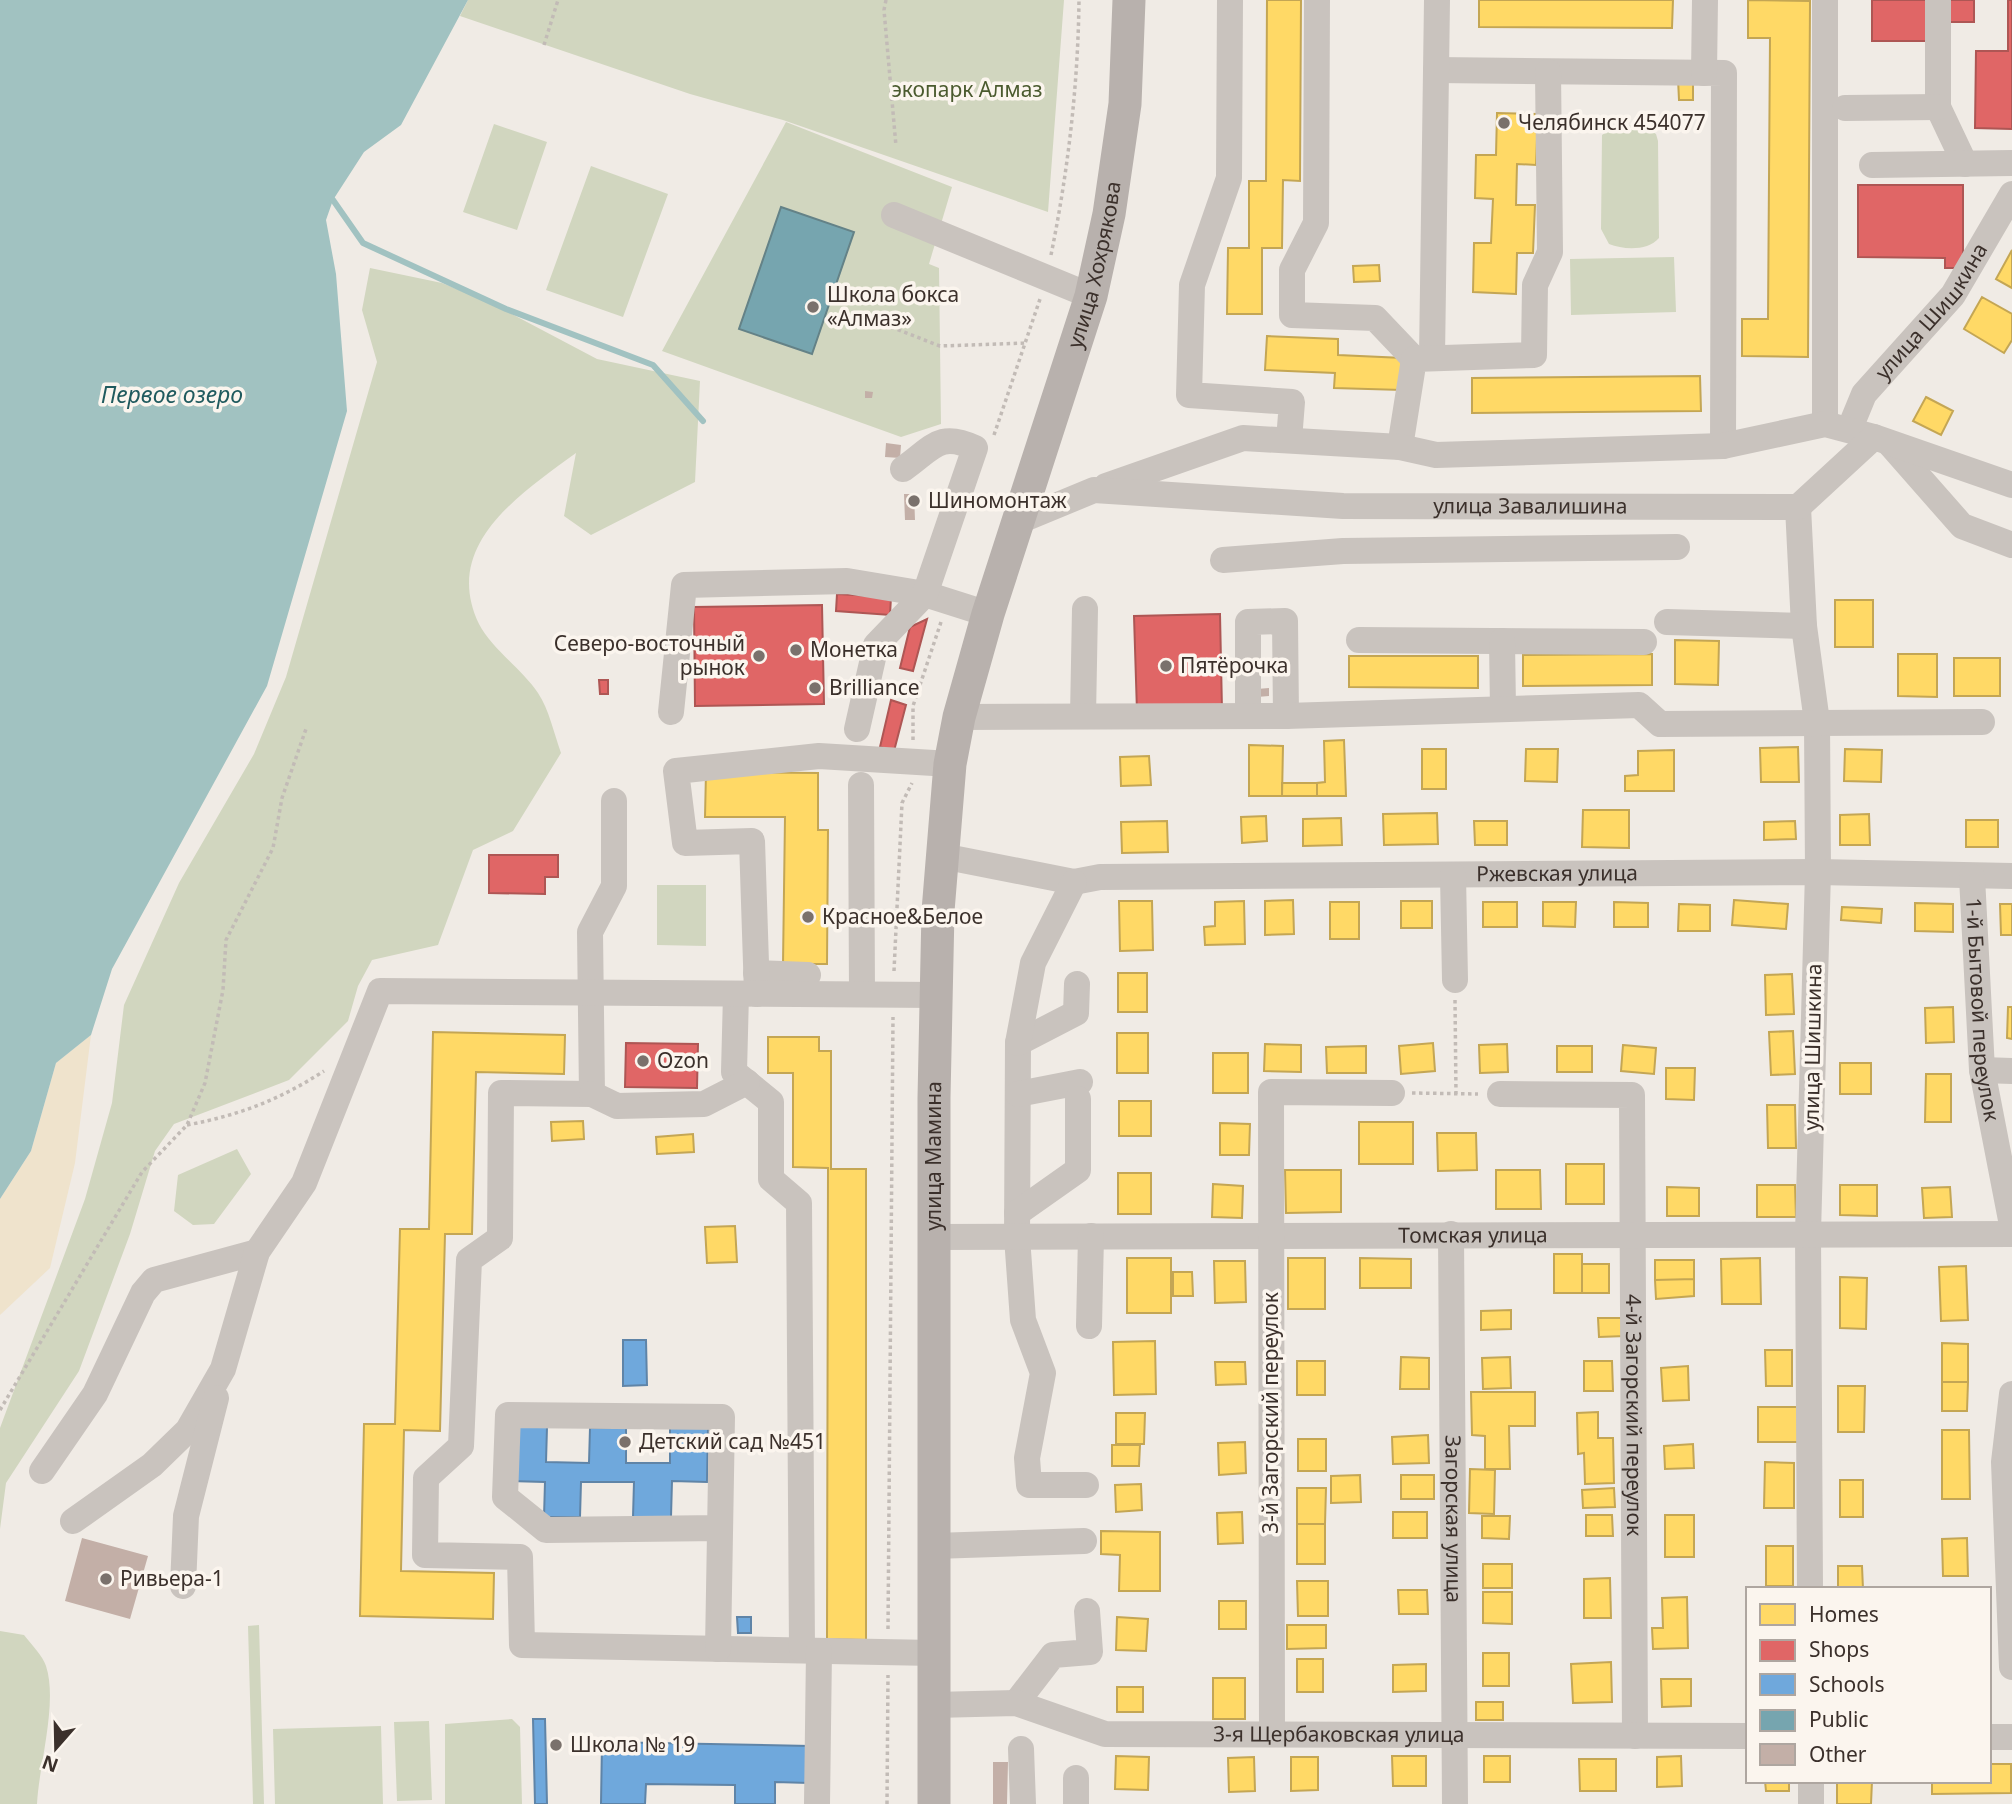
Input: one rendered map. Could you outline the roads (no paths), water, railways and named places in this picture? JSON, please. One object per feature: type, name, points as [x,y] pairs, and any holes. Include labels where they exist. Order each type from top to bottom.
[{"type":"main road","name":"улица Хохрякова","points":[[1019,521],[1091,296],[1109,214],[1125,104],[1129,0]]},
{"type":"main road","name":"улица Мамина","points":[[934,1804],[934,1237],[942,856],[950,764],[959,717],[988,614],[1019,521]]},
{"type":"street","points":[[1230,0],[1229,178],[1192,285],[1189,395],[1292,402],[1289,440]]},
{"type":"street","points":[[1317,0],[1316,223],[1292,270],[1292,315],[1375,318],[1423,358],[1534,355],[1535,285],[1550,252],[1548,72]]},
{"type":"street","points":[[1400,447],[1423,358],[1437,0]]},
{"type":"street","points":[[1704,73],[1705,0]]},
{"type":"street","points":[[1825,0],[1859,433],[1962,526],[2012,545]]},
{"type":"street","points":[[1938,0],[1938,107],[1965,164]]},
{"type":"street","points":[[1436,70],[1724,73],[1723,446]]},
{"type":"street","points":[[1845,108],[1938,107]]},
{"type":"street","points":[[1872,165],[2012,163]]},
{"type":"street","name":"улица Шишкина","points":[[1859,433],[1864,394],[1953,295],[2012,194]]},
{"type":"street","points":[[894,215],[1091,296]]},
{"type":"street","points":[[1094,490],[1243,438],[1400,447],[1436,454],[1723,446],[1859,433],[2012,485]]},
{"type":"street","points":[[1798,507],[1859,433]]},
{"type":"street","points":[[857,729],[876,645],[925,594],[975,448],[957,440],[946,439],[903,469]]},
{"type":"street","name":"улица Завалишина","points":[[1019,521],[1094,490],[1343,506],[1798,507]]},
{"type":"street","points":[[1343,506],[1343,551]]},
{"type":"street","name":"улица Шишкина","points":[[1798,507],[1804,626],[1818,723],[1818,872],[1808,1233],[1810,1587]]},
{"type":"street","points":[[1223,560],[1343,551],[1677,547]]},
{"type":"street","points":[[671,712],[684,585],[847,580],[925,594],[988,614]]},
{"type":"street","points":[[1083,716],[1085,609]]},
{"type":"street","points":[[1248,716],[1248,622],[1286,621],[1286,716]]},
{"type":"street","points":[[1667,622],[1804,626]]},
{"type":"street","points":[[1359,640],[1644,642]]},
{"type":"street","points":[[1502,640],[1503,709]]},
{"type":"street","points":[[959,717],[1286,716],[1639,705],[1660,724],[1982,722]]},
{"type":"street","points":[[817,1804],[799,1203],[771,1180],[771,1102],[734,1072],[749,987],[752,841],[685,843],[676,771],[819,756],[950,764]]},
{"type":"street","points":[[861,785],[862,994]]},
{"type":"street","points":[[592,1094],[590,932],[614,887],[614,801]]},
{"type":"street","points":[[942,856],[1074,883],[1033,962],[1018,1043],[1017,1225],[1023,1320],[1043,1373],[1027,1458],[1029,1485],[1086,1485]]},
{"type":"street","name":"Ржевская улица","points":[[1074,883],[1100,877],[1818,872],[2012,876]]},
{"type":"street","points":[[1453,875],[1455,980]]},
{"type":"street","name":"1-й Бытовой переулок","points":[[1972,877],[1982,1070],[2012,1225]]},
{"type":"street","points":[[749,987],[808,975]]},
{"type":"street","points":[[1018,1043],[1076,1013],[1077,984]]},
{"type":"street","points":[[183,1586],[186,1516],[222,1368],[257,1252],[304,1183],[380,991],[592,993],[749,987],[862,994],[937,995]]},
{"type":"street","points":[[1982,1070],[2012,1071]]},
{"type":"street","points":[[747,1082],[704,1104],[617,1106],[592,1094],[501,1093],[500,1238],[469,1260],[461,1446],[426,1478],[425,1555],[520,1557],[522,1644],[934,1653]]},
{"type":"street","points":[[1017,1094],[1079,1090],[1078,1170],[1017,1225]]},
{"type":"street","name":"3-й Загорский переулок","points":[[1272,1734],[1271,1092],[1392,1093]]},
{"type":"street","name":"4-й Загорский переулок","points":[[1500,1094],[1632,1095],[1635,1735]]},
{"type":"street","name":"Томская улица","points":[[934,1237],[1017,1225],[1091,1236],[2012,1234]]},
{"type":"street","name":"Загорская улица","points":[[1451,1234],[1457,1735],[1455,1804]]},
{"type":"street","points":[[1089,1326],[1091,1236]]},
{"type":"street","points":[[42,1471],[95,1394],[143,1293],[154,1280],[257,1252]]},
{"type":"street","points":[[73,1521],[152,1465],[188,1430],[222,1368]]},
{"type":"street","points":[[2012,1394],[2004,1462],[2012,1667]]},
{"type":"street","points":[[718,1648],[722,1418],[508,1415],[505,1497],[546,1530],[720,1528]]},
{"type":"street","points":[[934,1546],[1084,1541]]},
{"type":"street","points":[[1016,1703],[1053,1655],[1090,1652],[1087,1611]]},
{"type":"street","name":"3-я Щербаковская улица","points":[[934,1705],[1016,1703],[1105,1734],[1746,1736]]},
{"type":"street","points":[[1991,1737],[2012,1737]]},
{"type":"street","points":[[1021,1749],[1023,1804]]},
{"type":"street","points":[[1076,1778],[1076,1804]]},
{"type":"street","points":[[1811,1783],[1811,1804]]},
{"type":"water","name":"Первое озеро","points":[[0,0],[468,0],[401,125],[364,152],[333,200],[326,220],[336,274],[347,411],[267,686],[112,969],[91,1035],[56,1063],[31,1151],[0,1199]]},
{"type":"waterway","points":[[333,200],[363,243],[506,309],[653,365],[703,421]]},
{"type":"place","name":"Челябинск 454077","points":[[1504,123]]},
{"type":"place","name":"Школа бокса «Алмаз»","points":[[813,307]]},
{"type":"place","name":"Шиномонтаж","points":[[914,501]]},
{"type":"place","name":"Монетка","points":[[796,650]]},
{"type":"place","name":"Северо-восточный рынок","points":[[759,656]]},
{"type":"place","name":"Пятёрочка","points":[[1166,666]]},
{"type":"place","name":"Brilliance","points":[[815,688]]},
{"type":"place","name":"Красное&Белое","points":[[808,917]]},
{"type":"place","name":"Ozon","points":[[643,1061]]},
{"type":"place","name":"Детский сад №451","points":[[625,1442]]},
{"type":"place","name":"Ривьера-1","points":[[106,1579]]},
{"type":"place","name":"Школа № 19","points":[[556,1745]]},
{"type":"park label","name":"экопарк Алмаз","points":[[967,90]]}]
